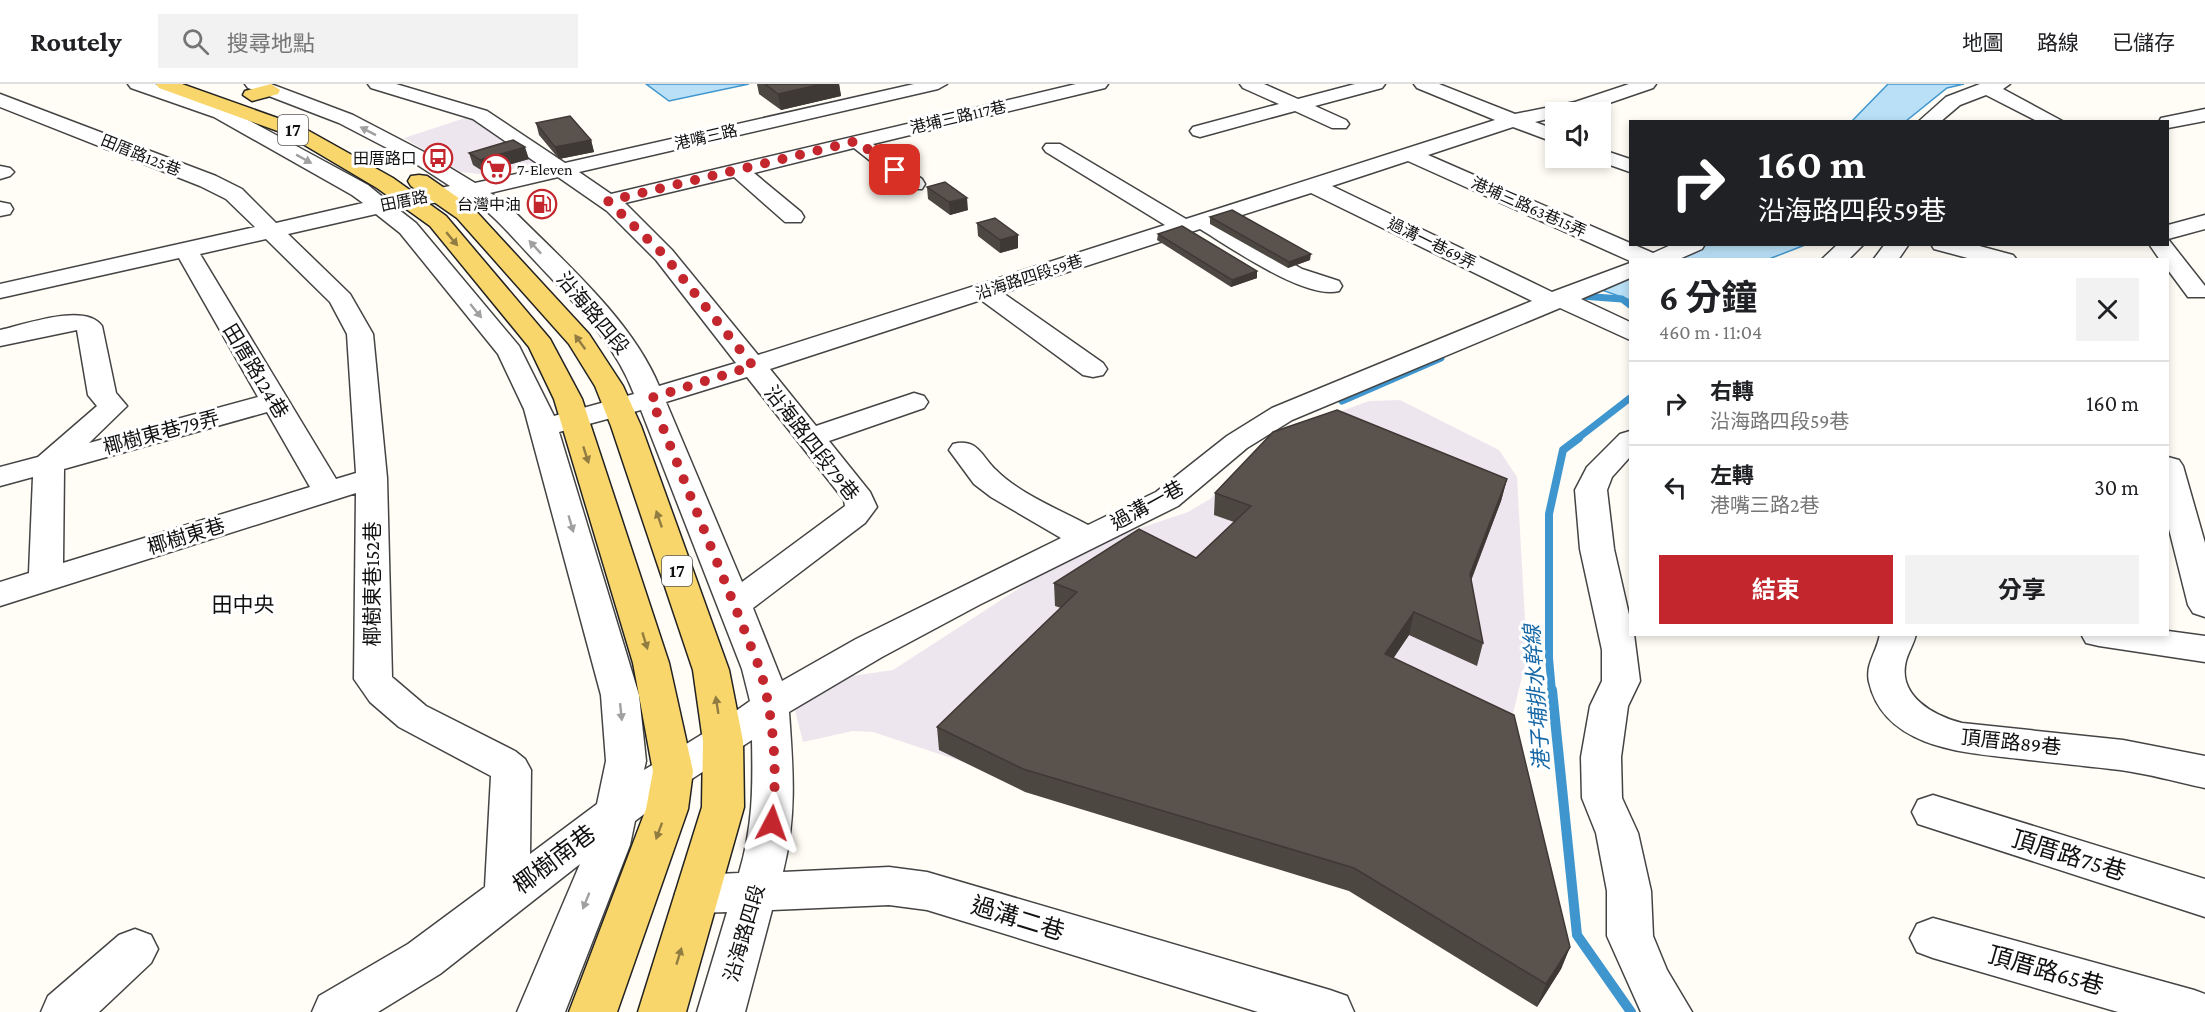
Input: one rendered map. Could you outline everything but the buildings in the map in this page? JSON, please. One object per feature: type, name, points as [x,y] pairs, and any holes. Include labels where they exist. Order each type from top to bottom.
[{"type":"main road","name":"17","points":[[165,84],[292,130],[422,202]]},
{"type":"main road","name":"17","points":[[218,84],[259,90],[409,174],[422,202]]},
{"type":"main road","name":"沿海路四段","points":[[422,202],[465,213],[580,340],[609,386],[711,670],[723,741],[723,807],[662,1012]]},
{"type":"main road","points":[[559,424],[651,663],[673,771],[667,809],[592,1012]]},
{"type":"street","points":[[136,84],[221,112],[360,190],[422,202]]},
{"type":"street","name":"沿海路四段79巷","points":[[377,84],[480,115],[608,201],[664,255],[859,499],[861,507],[854,516],[734,605]]},
{"type":"street","name":"港嘴三路","points":[[422,202],[938,84]]},
{"type":"street","name":"港埔三路117巷","points":[[608,201],[1099,84]]},
{"type":"street","points":[[1249,84],[1339,124]]},
{"type":"street","points":[[1200,131],[1376,84]]},
{"type":"street","points":[[1423,84],[1545,133]]},
{"type":"street","points":[[1603,84],[1623,92]]},
{"type":"street","name":"沿海路四段59巷","points":[[559,424],[753,366],[1514,120],[1579,107],[1647,84]]},
{"type":"street","points":[[1929,120],[1953,101],[1994,86],[2052,120]]},
{"type":"street","points":[[259,90],[346,119],[417,156],[422,202],[408,228],[510,352],[538,408],[559,424],[620,695],[626,761],[609,845],[541,1012]]},
{"type":"street","name":"田厝路125巷","points":[[0,100],[234,194],[274,235]]},
{"type":"street","points":[[2169,122],[2205,115]]},
{"type":"street","points":[[10,125],[49,118]]},
{"type":"street","points":[[857,141],[914,184]]},
{"type":"street","points":[[1053,148],[1193,224],[1293,274],[1330,286]]},
{"type":"street","name":"港埔三路63巷15弄","points":[[1409,154],[1644,258]]},
{"type":"street","points":[[1611,159],[1629,166]]},
{"type":"street","points":[[738,170],[793,217]]},
{"type":"street","name":"過溝一巷69弄","points":[[1313,185],[1620,328]]},
{"type":"street","name":"田厝路","points":[[0,291],[188,254],[422,202]]},
{"type":"street","name":"沿海路四段","points":[[422,202],[495,205],[590,305],[618,338],[640,373],[651,398],[760,669],[770,706],[774,803],[770,843],[721,1012]]},
{"type":"street","points":[[2169,232],[2205,222]]},
{"type":"street","name":"椰樹東巷152巷","points":[[274,235],[341,300],[360,334],[372,478],[373,679],[380,692],[395,707],[501,762],[510,770],[507,895]]},
{"type":"street","points":[[1661,258],[1689,246]]},
{"type":"street","points":[[1836,258],[1850,246]]},
{"type":"street","points":[[1887,258],[1896,246]]},
{"type":"street","points":[[1957,246],[1979,249],[2000,258]]},
{"type":"street","points":[[2162,246],[2201,292]]},
{"type":"street","name":"田厝路","points":[[0,301],[188,254]]},
{"type":"street","name":"田厝路124巷","points":[[188,254],[328,492]]},
{"type":"street","name":"過溝一巷","points":[[770,706],[869,648],[1086,537],[1167,499],[1237,442],[1282,414],[1629,270]]},
{"type":"street","points":[[2169,290],[2201,292]]},
{"type":"street","points":[[984,291],[1093,369]]},
{"type":"street","points":[[0,338],[75,321],[89,326],[102,395],[113,406],[48,463],[46,579]]},
{"type":"street","name":"椰樹東巷79弄","points":[[0,477],[274,401]]},
{"type":"street","points":[[810,438],[914,402]]},
{"type":"street","points":[[1629,441],[1598,474],[1591,490],[1597,549],[1620,650],[1621,681],[1609,706],[1601,757],[1602,798],[1617,833],[1629,891],[1630,936],[1650,984],[1668,1012]]},
{"type":"street","points":[[964,450],[985,477],[1002,490],[1086,537]]},
{"type":"street","points":[[2169,471],[2190,568]]},
{"type":"street","name":"椰樹東巷","points":[[0,594],[372,478]]},
{"type":"street","name":"頂厝路89巷","points":[[1897,636],[1886,671],[1892,693],[1904,710],[1917,722],[1939,732],[1962,738],[2123,755],[2205,772]]},
{"type":"street","points":[[2113,636],[2205,649]]},
{"type":"street","name":"椰樹南巷","points":[[336,1012],[424,959],[615,813],[673,771],[723,741],[770,706]]},
{"type":"street","name":"頂厝路75巷","points":[[1933,812],[2205,898]]},
{"type":"street","name":"過溝二巷","points":[[697,894],[889,886],[927,891],[1330,1012]]},
{"type":"street","name":"頂厝路65巷","points":[[1933,938],[2194,1012]]},
{"type":"street","points":[[65,1012],[135,949]]},
{"type":"shaded area","points":[[477,114],[552,159],[489,175],[461,172],[404,138]]},
{"type":"shaded area","points":[[1400,400],[1499,450],[1517,477],[1527,656],[1511,722],[1547,993],[1392,905],[873,732],[853,731],[803,742],[791,695],[824,680],[893,670],[1081,548],[1188,512],[1210,499],[1254,454],[1287,431],[1369,401]]},
{"type":"water","points":[[646,84],[749,84],[669,101]]},
{"type":"water","points":[[1888,84],[1964,84],[1947,88],[1907,120],[1853,120]]},
{"type":"water","points":[[1703,246],[1802,246],[1772,258],[1664,258]]},
{"type":"water","points":[[1629,272],[1629,300],[1596,288]]},
{"type":"waterway","points":[[1576,298],[1581,296],[1622,299],[1629,304]]},
{"type":"waterway","points":[[1342,401],[1441,358]]},
{"type":"waterway","name":"港子埔排水幹線","points":[[1577,439],[1629,399]]},
{"type":"waterway","name":"港子埔排水幹線","points":[[1552,692],[1549,658],[1549,514],[1563,450],[1579,438]]},
{"type":"waterway","name":"港子埔排水幹線","points":[[1552,690],[1577,935],[1631,1012]]},
{"type":"place","name":"田厝路口","points":[[438,158]]},
{"type":"place","name":"7-Eleven","points":[[496,169]]},
{"type":"place","name":"台灣中油","points":[[542,204]]},
{"type":"district","name":"田中央","points":[[243,605]]},
{"type":"route","points":[[772,823],[774,803],[770,706],[760,669],[651,398],[753,366],[664,255],[608,201],[857,141],[895,170]]}]
